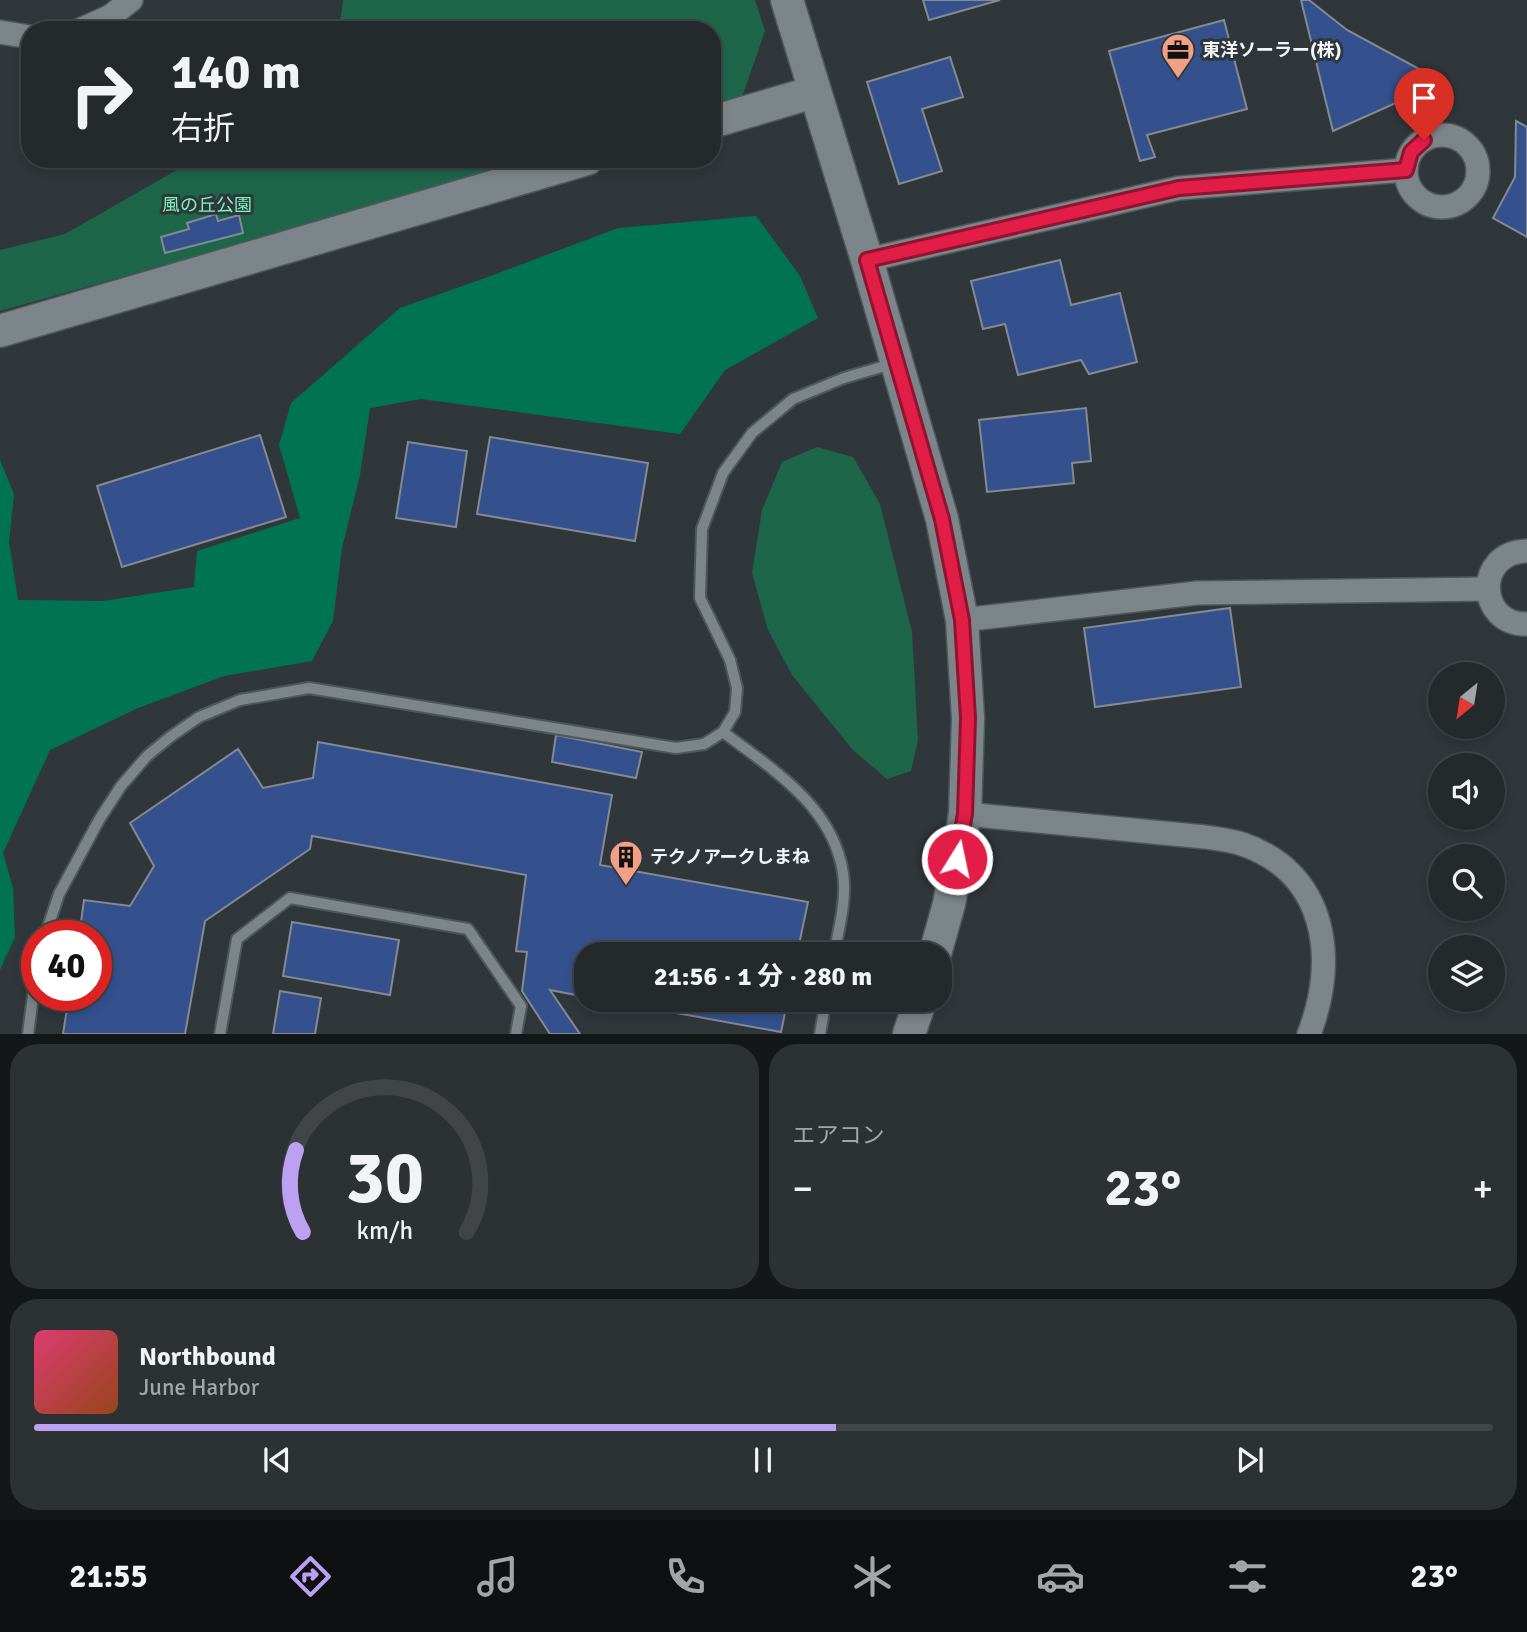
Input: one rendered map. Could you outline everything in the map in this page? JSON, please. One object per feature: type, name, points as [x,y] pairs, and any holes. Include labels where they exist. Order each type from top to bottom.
[{"type":"street","points":[[100,21],[131,0]]},
{"type":"street","points":[[786,0],[867,260],[942,519],[962,620],[968,718],[965,814],[949,904],[938,942]]},
{"type":"street","points":[[0,32],[21,36]]},
{"type":"street","points":[[721,119],[814,92]]},
{"type":"street","points":[[0,331],[556,168]]},
{"type":"street","points":[[867,260],[1179,188],[1406,170]]},
{"type":"street","points":[[1527,551],[1502,558],[1489,577],[1488,589],[1490,601],[1497,612],[1507,620],[1527,624]]},
{"type":"street","points":[[962,620],[1197,593],[1488,589]]},
{"type":"street","points":[[965,814],[1205,837],[1242,844],[1272,859],[1301,884],[1323,935],[1325,970],[1318,1012],[1309,1034]]},
{"type":"street","points":[[909,1034],[917,1012]]},
{"type":"lane","points":[[50,920],[59,894],[99,820],[121,786],[147,756],[170,737],[199,717],[240,700],[309,688],[676,748],[704,744],[723,732],[735,712],[737,688],[730,660],[700,598],[702,529],[723,473],[752,432],[793,399],[844,378],[897,362]]},
{"type":"lane","points":[[723,732],[792,785],[810,803],[831,837],[843,874],[843,902],[836,942]]},
{"type":"lane","points":[[220,1034],[237,939],[290,898],[468,929],[521,1006],[516,1034]]},
{"type":"lane","points":[[28,1034],[31,1011]]},
{"type":"lane","points":[[820,1034],[824,1012]]},
{"type":"green space","points":[[343,0],[755,0],[765,31],[742,97],[721,103],[721,21],[338,21]]},
{"type":"green space","name":"風の丘公園","points":[[180,168],[498,168],[0,311],[0,250],[65,234]]},
{"type":"green space","points":[[756,216],[800,276],[818,318],[725,370],[680,434],[421,399],[370,408],[360,475],[342,548],[333,621],[312,661],[224,676],[138,708],[50,750],[3,853],[13,888],[15,937],[0,970],[0,460],[14,494],[9,542],[18,600],[103,601],[194,587],[197,551],[300,518],[279,445],[291,403],[400,308],[618,228]]},
{"type":"green space","points":[[817,447],[853,457],[880,504],[912,632],[918,740],[911,771],[887,779],[853,750],[792,675],[768,630],[752,573],[762,510],[782,462]]},
{"type":"building","points":[[923,0],[1000,0],[929,20]]},
{"type":"building","points":[[1301,0],[1309,0],[1347,30],[1443,82],[1333,131]]},
{"type":"building","name":"東洋ソーラー(株)","points":[[1224,20],[1247,109],[1147,135],[1155,157],[1140,161],[1109,51]]},
{"type":"building","points":[[950,57],[963,97],[922,109],[942,171],[899,184],[867,82]]},
{"type":"building","points":[[1516,121],[1527,127],[1527,237],[1493,218],[1515,177]]},
{"type":"building","points":[[216,214],[218,221],[239,215],[243,233],[165,253],[161,237],[189,229],[187,223]]},
{"type":"building","points":[[1060,260],[1071,305],[1120,293],[1137,362],[1089,374],[1081,360],[1018,375],[1005,324],[983,329],[971,281]]},
{"type":"building","points":[[1086,408],[1091,461],[1072,463],[1074,483],[987,492],[979,420]]},
{"type":"building","points":[[260,435],[286,517],[122,567],[97,486]]},
{"type":"building","points":[[490,437],[648,463],[635,541],[477,514]]},
{"type":"building","points":[[408,442],[467,451],[456,527],[396,518]]},
{"type":"building","points":[[1230,608],[1241,687],[1095,707],[1084,628]]},
{"type":"building","points":[[556,735],[642,752],[636,778],[552,762]]},
{"type":"building","name":"テクノアークしまね","points":[[318,742],[612,795],[600,865],[808,902],[800,942],[574,942],[574,995],[550,990],[580,1034],[550,1034],[522,991],[527,952],[516,951],[526,875],[312,836],[310,849],[205,921],[185,1034],[63,1034],[67,1011],[112,1011],[112,920],[81,920],[84,900],[130,906],[154,866],[130,823],[238,749],[263,788],[313,778]]},
{"type":"building","points":[[292,922],[399,940],[390,995],[283,976]]},
{"type":"building","points":[[280,991],[321,998],[315,1034],[273,1034]]},
{"type":"building","points":[[671,1012],[785,1012],[781,1032]]},
{"type":"place","name":"東洋ソーラー(株)","points":[[1178,80]]},
{"type":"place","name":"テクノアークしまね","points":[[626,887]]},
{"type":"route","points":[[957,859],[965,814],[968,718],[962,620],[942,519],[867,260],[1179,188],[1406,170],[1411,152],[1424,140]]}]
